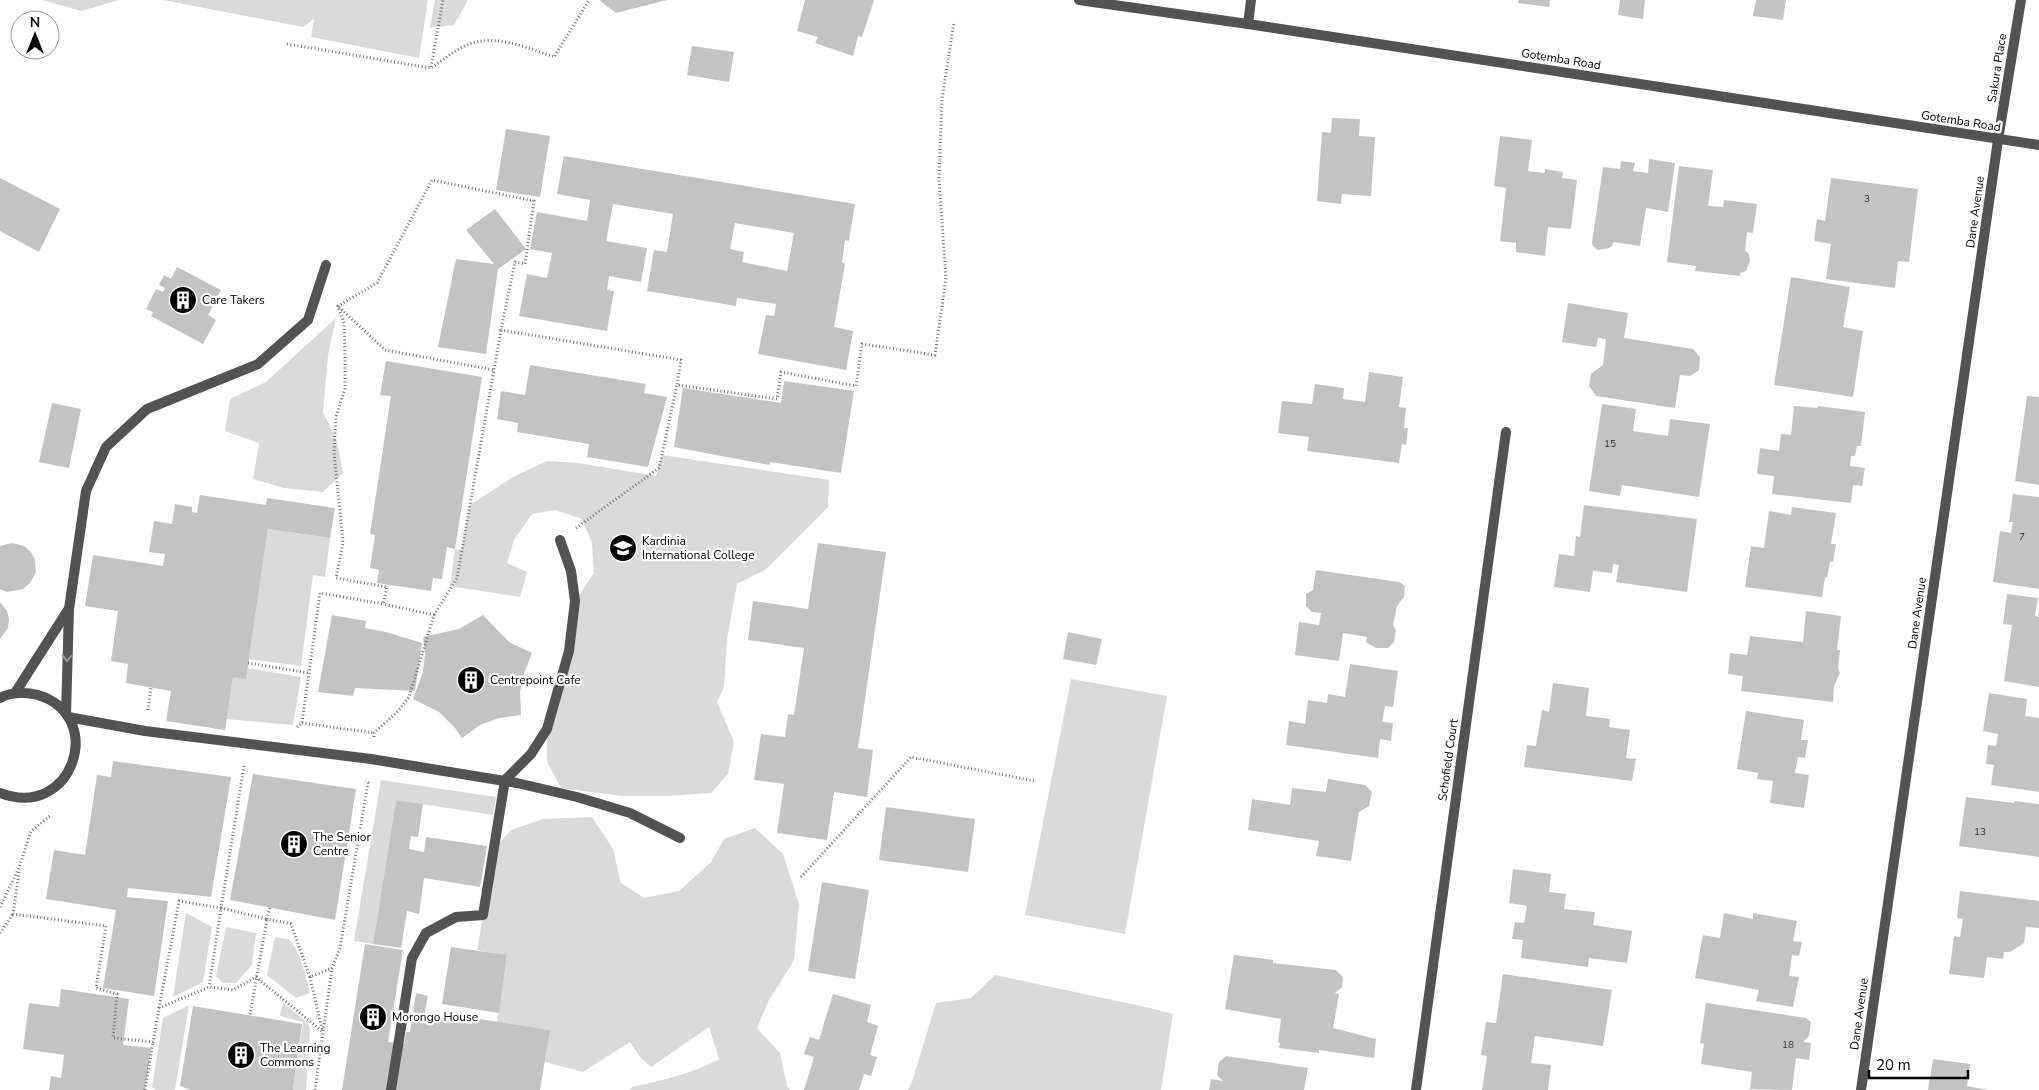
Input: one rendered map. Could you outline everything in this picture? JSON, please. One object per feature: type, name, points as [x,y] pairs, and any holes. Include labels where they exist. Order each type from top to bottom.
[{"type":"street","name":"Gotemba Road","points":[[1079,0],[1248,24],[2039,145]]},
{"type":"street","points":[[1248,24],[1251,0]]},
{"type":"street","name":"Sakura Place","points":[[1998,140],[2021,0]]},
{"type":"street","name":"Dane Avenue","points":[[1861,1090],[1998,140]]},
{"type":"street","points":[[67,715],[69,609],[86,491],[106,447],[147,409],[258,364],[308,320],[326,265]]},
{"type":"street","name":"Schofield Court","points":[[1416,1090],[1506,432]]},
{"type":"street","points":[[391,1090],[412,958],[426,933],[456,917],[483,915],[505,780],[531,754],[547,729],[569,651],[575,601],[571,571],[560,540]]},
{"type":"street","points":[[15,693],[69,609]]},
{"type":"street","points":[[0,698],[15,693],[34,694],[59,707],[67,715],[73,728],[76,752],[63,780],[49,792],[25,798],[0,794]]},
{"type":"street","points":[[67,715],[145,731],[371,759],[505,780],[578,797],[630,813],[680,838]]},
{"type":"path","points":[[431,68],[443,0]]},
{"type":"path","points":[[287,44],[431,68],[468,44],[493,41],[519,46],[554,57],[589,0]]},
{"type":"path","points":[[677,385],[777,399],[781,372],[856,386],[862,344],[935,355],[946,278],[939,179],[942,99],[954,22]]},
{"type":"path","points":[[315,1090],[332,968],[340,948],[368,783],[374,733],[398,711],[409,697],[434,615],[457,578],[501,330],[515,262],[525,264],[534,201],[432,180],[376,283],[338,306]]},
{"type":"path","points":[[338,306],[385,350],[494,370]]},
{"type":"path","points":[[338,306],[344,323],[345,388],[336,417],[334,452],[343,543],[336,578],[386,587],[383,604]]},
{"type":"path","points":[[501,330],[681,360],[659,468],[560,540]]},
{"type":"path","points":[[302,723],[320,593],[434,615]]},
{"type":"path","points":[[248,663],[309,673]]},
{"type":"path","points":[[209,987],[244,763],[302,723],[374,733]]},
{"type":"path","points":[[800,877],[911,757],[1035,782]]},
{"type":"path","points":[[358,781],[368,783]]},
{"type":"path","points":[[0,907],[19,868],[31,831],[52,814]]},
{"type":"path","points":[[0,933],[13,914],[19,868]]},
{"type":"path","points":[[145,1090],[152,1042],[179,901],[221,908],[291,924],[310,977],[323,1032]]},
{"type":"path","points":[[250,1015],[270,908]]},
{"type":"path","points":[[13,914],[106,926],[96,988],[117,994],[112,1038],[152,1042]]},
{"type":"path","points":[[310,977],[332,968]]},
{"type":"path","points":[[160,1008],[209,987],[232,990],[256,977]]},
{"type":"path","points":[[256,977],[323,1032]]},
{"type":"shaded area","points":[[42,0],[119,0],[81,11]]},
{"type":"shaded area","points":[[163,0],[428,0],[419,58],[311,37],[314,19],[303,27]]},
{"type":"shaded area","points":[[435,0],[468,0],[454,25],[430,28]]},
{"type":"shaded area","points":[[336,318],[328,356],[323,412],[337,441],[343,473],[323,492],[284,488],[253,479],[259,443],[225,431],[230,399],[266,382]]},
{"type":"shaded area","points":[[662,455],[829,480],[828,507],[765,570],[737,584],[727,639],[724,687],[717,702],[734,742],[728,774],[711,793],[667,796],[622,796],[561,788],[547,762],[547,723],[569,651],[575,601],[594,573],[592,543],[582,519],[555,510],[532,514],[514,540],[507,563],[527,572],[520,597],[450,586],[455,549],[461,550],[470,505],[513,477],[547,461],[578,463],[656,476]]},
{"type":"shaded area","points":[[268,529],[330,538],[325,577],[313,575],[301,666],[249,659]]},
{"type":"shaded area","points":[[247,668],[301,677],[293,725],[226,719],[233,677]]},
{"type":"shaded area","points":[[1071,679],[1167,696],[1125,934],[1025,915]]},
{"type":"shaded area","points":[[381,780],[496,797],[493,815],[396,800],[373,944],[354,941]]},
{"type":"shaded area","points":[[592,817],[613,849],[621,883],[644,898],[679,891],[711,862],[724,839],[755,828],[783,854],[799,904],[794,960],[768,1002],[757,1028],[780,1053],[787,1086],[790,1090],[629,1090],[632,1087],[688,1073],[719,1059],[709,1027],[651,1067],[641,1058],[630,1042],[583,1072],[545,1062],[549,1030],[497,1022],[507,956],[477,950],[495,848],[511,830],[543,819]]},
{"type":"shaded area","points":[[186,913],[212,927],[203,982],[173,997]]},
{"type":"shaded area","points":[[226,927],[256,933],[252,965],[236,983],[223,983],[216,976]]},
{"type":"shaded area","points":[[275,937],[288,940],[293,945],[302,965],[310,993],[296,998],[267,975]]},
{"type":"shaded area","points":[[995,975],[1173,1014],[1161,1090],[908,1090],[936,1003],[971,998]]},
{"type":"shaded area","points":[[283,1003],[308,1023],[310,1029],[306,1090],[293,1090],[303,1022],[280,1016]]},
{"type":"shaded area","points":[[189,1005],[175,1090],[156,1090],[152,1087],[163,1018]]},
{"type":"building","points":[[599,0],[667,0],[616,13]]},
{"type":"building","points":[[805,0],[874,0],[862,37],[858,36],[853,56],[815,43],[818,37],[797,31]]},
{"type":"building","points":[[1519,0],[1550,0],[1549,7],[1518,3]]},
{"type":"building","points":[[1620,0],[1645,0],[1643,19],[1618,15]]},
{"type":"building","points":[[1756,0],[1786,0],[1783,20],[1753,16]]},
{"type":"building","points":[[692,46],[734,52],[729,82],[687,75]]},
{"type":"building","points":[[1332,118],[1360,119],[1359,136],[1375,137],[1371,196],[1342,194],[1341,204],[1317,201],[1322,132],[1331,133]]},
{"type":"building","points":[[506,129],[550,136],[540,197],[496,190]]},
{"type":"building","points":[[1500,136],[1532,140],[1528,171],[1545,173],[1545,169],[1563,172],[1562,178],[1577,180],[1571,229],[1548,227],[1545,256],[1516,252],[1516,243],[1500,241],[1506,188],[1494,186]]},
{"type":"building","points":[[564,156],[855,204],[849,241],[845,240],[842,262],[845,264],[834,327],[853,331],[846,370],[758,354],[766,315],[774,316],[776,304],[737,298],[736,306],[647,291],[654,250],[667,252],[673,214],[613,204],[606,241],[647,248],[641,282],[609,276],[607,290],[614,291],[607,331],[519,316],[527,274],[547,278],[552,253],[530,249],[537,212],[587,221],[590,200],[557,194]],"holes":[[[735,223],[794,233],[787,271],[742,262],[744,252],[730,249]]]},
{"type":"building","points":[[1649,159],[1675,163],[1668,212],[1646,208],[1640,246],[1613,242],[1609,248],[1598,250],[1592,243],[1603,167],[1620,169],[1621,161],[1635,163],[1633,171],[1648,173]]},
{"type":"building","points":[[1679,166],[1713,170],[1708,206],[1723,207],[1724,200],[1757,204],[1753,233],[1747,232],[1745,251],[1749,254],[1750,261],[1746,271],[1740,273],[1740,276],[1695,271],[1696,266],[1667,262]]},
{"type":"building","points":[[0,178],[60,209],[39,252],[0,231]]},
{"type":"building","points":[[1831,178],[1918,189],[1909,262],[1898,261],[1895,288],[1826,279],[1831,244],[1814,241],[1817,219],[1825,221]]},
{"type":"building","points":[[495,209],[526,249],[498,269],[486,354],[438,347],[456,259],[494,264],[466,230]]},
{"type":"building","name":"Care Takers","points":[[177,267],[221,290],[208,315],[216,320],[203,344],[151,316],[153,312],[146,309],[156,289],[163,292],[165,288],[159,285],[164,275],[171,279]]},
{"type":"building","points":[[1791,277],[1850,287],[1843,327],[1863,331],[1853,397],[1774,385]]},
{"type":"building","points":[[1568,303],[1628,313],[1624,338],[1693,349],[1700,357],[1699,370],[1690,376],[1680,375],[1675,408],[1596,396],[1589,386],[1591,374],[1603,365],[1606,339],[1598,338],[1596,347],[1562,342]]},
{"type":"building","points":[[386,361],[482,377],[455,549],[447,547],[442,579],[433,578],[431,591],[377,583],[379,570],[370,568],[375,535],[370,534],[391,396],[380,395]]},
{"type":"building","points":[[530,365],[646,384],[644,393],[667,397],[648,467],[587,457],[589,444],[517,432],[518,423],[497,419],[501,391],[525,395]]},
{"type":"building","points":[[1369,372],[1403,377],[1399,407],[1406,408],[1404,428],[1408,428],[1406,445],[1402,444],[1399,463],[1307,451],[1309,437],[1278,433],[1282,401],[1312,404],[1315,384],[1344,388],[1343,399],[1365,402]]},
{"type":"building","points":[[784,381],[854,391],[841,473],[770,462],[770,465],[674,447],[683,388],[781,403]]},
{"type":"building","points":[[2027,396],[2039,397],[2039,485],[2015,481]]},
{"type":"building","points":[[52,403],[81,409],[69,468],[39,462]]},
{"type":"building","points":[[1602,404],[1636,409],[1633,431],[1668,436],[1670,419],[1710,424],[1699,497],[1622,485],[1620,496],[1589,491]]},
{"type":"building","points":[[1794,406],[1818,408],[1818,406],[1865,412],[1861,446],[1857,446],[1855,456],[1851,456],[1850,466],[1865,468],[1862,486],[1853,485],[1851,503],[1772,494],[1774,476],[1757,474],[1760,448],[1779,451],[1781,434],[1791,435]]},
{"type":"building","points":[[2013,494],[2039,497],[2039,589],[1993,582],[2000,531],[2011,533],[2013,522],[2009,522]]},
{"type":"building","points":[[200,495],[266,505],[267,498],[335,508],[330,538],[268,529],[246,679],[233,677],[225,730],[166,721],[171,691],[126,683],[128,664],[111,661],[118,611],[85,606],[93,555],[163,566],[165,554],[149,552],[154,521],[172,524],[175,504],[192,507],[192,512],[197,513]]},
{"type":"building","points":[[1584,505],[1697,519],[1687,592],[1616,582],[1619,565],[1613,564],[1612,573],[1593,571],[1590,592],[1554,587],[1559,554],[1574,556],[1576,536],[1580,537]]},
{"type":"building","points":[[1792,507],[1836,513],[1831,544],[1836,544],[1833,562],[1830,562],[1827,578],[1825,577],[1822,597],[1745,587],[1751,546],[1764,548],[1769,511],[1791,515]]},
{"type":"building","points":[[12,543],[24,546],[31,552],[35,560],[36,572],[30,583],[23,589],[7,592],[0,589],[0,546]]},
{"type":"building","points":[[818,543],[886,552],[858,748],[873,750],[867,797],[834,792],[827,840],[777,833],[784,784],[754,780],[761,734],[785,737],[788,714],[794,715],[804,648],[748,640],[753,601],[808,609]]},
{"type":"building","points":[[1316,570],[1399,582],[1405,586],[1404,597],[1397,606],[1393,625],[1396,630],[1394,642],[1388,648],[1376,648],[1366,642],[1367,637],[1343,633],[1339,661],[1295,655],[1299,622],[1319,625],[1321,613],[1312,612],[1306,606],[1306,594],[1313,590]]},
{"type":"building","points":[[2007,594],[2038,598],[2035,616],[2039,617],[2039,687],[2004,681],[2012,625],[2003,624]]},
{"type":"building","points":[[0,602],[7,611],[9,619],[8,628],[0,639]]},
{"type":"building","points":[[1806,611],[1841,616],[1837,650],[1840,650],[1838,668],[1840,673],[1834,686],[1833,702],[1741,691],[1743,676],[1728,674],[1730,653],[1747,655],[1750,636],[1803,642]]},
{"type":"building","points":[[332,615],[366,621],[365,628],[422,643],[415,691],[355,688],[353,696],[318,692]]},
{"type":"building","name":"Centrepoint Cafe","points":[[483,615],[509,642],[532,653],[523,676],[520,693],[521,715],[499,718],[480,725],[462,738],[439,712],[413,699],[423,672],[425,653],[423,637],[459,629]]},
{"type":"building","points":[[1068,632],[1102,639],[1096,665],[1063,659]]},
{"type":"building","points":[[1350,664],[1398,671],[1393,707],[1385,706],[1382,722],[1393,723],[1391,741],[1380,739],[1378,758],[1286,745],[1289,721],[1305,724],[1308,700],[1327,703],[1328,694],[1345,697]]},
{"type":"building","points":[[1553,683],[1589,688],[1586,716],[1610,719],[1609,727],[1630,730],[1626,758],[1636,759],[1632,781],[1524,767],[1527,745],[1536,746],[1542,710],[1549,712]]},
{"type":"building","points":[[1989,693],[2027,699],[2025,716],[2039,718],[2039,792],[1991,785],[1994,765],[1986,764],[1988,745],[1996,746],[1998,734],[1983,731]]},
{"type":"building","points":[[1746,711],[1804,720],[1801,740],[1808,740],[1805,758],[1798,757],[1795,773],[1809,775],[1804,808],[1770,803],[1773,781],[1757,779],[1758,773],[1737,769]]},
{"type":"building","points":[[113,761],[231,777],[211,897],[128,888],[127,897],[168,901],[154,996],[103,988],[116,910],[46,899],[54,850],[85,855],[97,775],[111,777]]},
{"type":"building","name":"The Senior Centre","points":[[253,774],[356,789],[335,920],[230,900]]},
{"type":"building","points":[[1328,779],[1365,785],[1372,792],[1369,806],[1359,812],[1351,861],[1316,856],[1319,841],[1248,830],[1252,799],[1290,805],[1292,788],[1326,792]]},
{"type":"building","points":[[1966,797],[2039,804],[2039,857],[1959,846]]},
{"type":"building","points":[[396,800],[423,804],[418,837],[411,836],[409,849],[424,852],[426,837],[487,846],[480,887],[424,878],[419,914],[407,911],[401,948],[373,944]]},
{"type":"building","points":[[886,807],[975,819],[968,872],[879,860]]},
{"type":"building","points":[[1513,869],[1551,874],[1549,892],[1566,894],[1564,909],[1595,912],[1593,925],[1632,931],[1627,963],[1589,958],[1588,967],[1521,958],[1523,940],[1512,939],[1515,922],[1524,923],[1527,906],[1509,903]]},
{"type":"building","points":[[822,882],[869,890],[855,979],[808,971]]},
{"type":"building","points":[[1960,891],[2039,901],[2039,928],[2026,927],[2024,943],[2010,952],[2004,952],[2003,959],[1987,957],[1984,978],[1949,974],[1954,936],[1960,937],[1963,919],[1957,918]]},
{"type":"building","points":[[1724,913],[1753,919],[1753,913],[1797,921],[1793,941],[1802,942],[1799,956],[1792,955],[1789,976],[1799,977],[1793,1007],[1756,1001],[1759,990],[1695,978],[1703,935],[1720,938]]},
{"type":"building","name":"Morongo House","points":[[365,944],[403,950],[388,1042],[404,1044],[406,1032],[410,1032],[416,993],[428,996],[424,1016],[472,1024],[473,1018],[550,1030],[540,1090],[342,1090]]},
{"type":"building","points":[[451,947],[507,955],[499,1013],[442,1004]]},
{"type":"building","points":[[1234,955],[1273,960],[1273,963],[1336,970],[1343,977],[1342,987],[1335,993],[1339,994],[1333,1028],[1376,1039],[1374,1058],[1319,1050],[1319,1053],[1279,1048],[1281,1019],[1225,1009]]},
{"type":"building","points":[[1503,974],[1612,990],[1603,1046],[1535,1036],[1531,1063],[1551,1065],[1548,1090],[1482,1090],[1487,1056],[1481,1055],[1486,1022],[1496,1023]]},
{"type":"building","points":[[61,989],[129,999],[123,1045],[151,1048],[145,1090],[49,1090],[51,1076],[61,1078],[64,1055],[23,1049],[29,1003],[59,1007]]},
{"type":"building","points":[[833,994],[871,1005],[867,1022],[878,1026],[870,1055],[877,1057],[871,1076],[864,1074],[859,1090],[804,1090],[814,1057],[804,1054],[810,1037],[819,1040]]},
{"type":"building","points":[[1706,1003],[1806,1018],[1811,1022],[1809,1036],[1803,1042],[1811,1043],[1809,1060],[1796,1058],[1792,1090],[1750,1089],[1752,1072],[1701,1064],[1704,1044],[1700,1043]]},
{"type":"building","name":"The Learning Commons","points":[[193,1006],[302,1024],[293,1090],[191,1090],[180,1086]]},
{"type":"building","points":[[1226,1056],[1308,1068],[1304,1090],[1209,1090],[1211,1079],[1223,1081],[1217,1075],[1219,1062]]},
{"type":"building","points":[[1933,1059],[1970,1064],[1967,1086],[1989,1090],[1928,1090]]},
{"type":"place","name":"Care Takers","points":[[183,300]]},
{"type":"place","name":"Kardinia International College","points":[[623,548]]},
{"type":"place","name":"Centrepoint Cafe","points":[[471,680]]},
{"type":"place","name":"The Senior Centre","points":[[294,844]]},
{"type":"place","name":"Morongo House","points":[[373,1017]]},
{"type":"place","name":"The Learning Commons","points":[[241,1055]]}]
